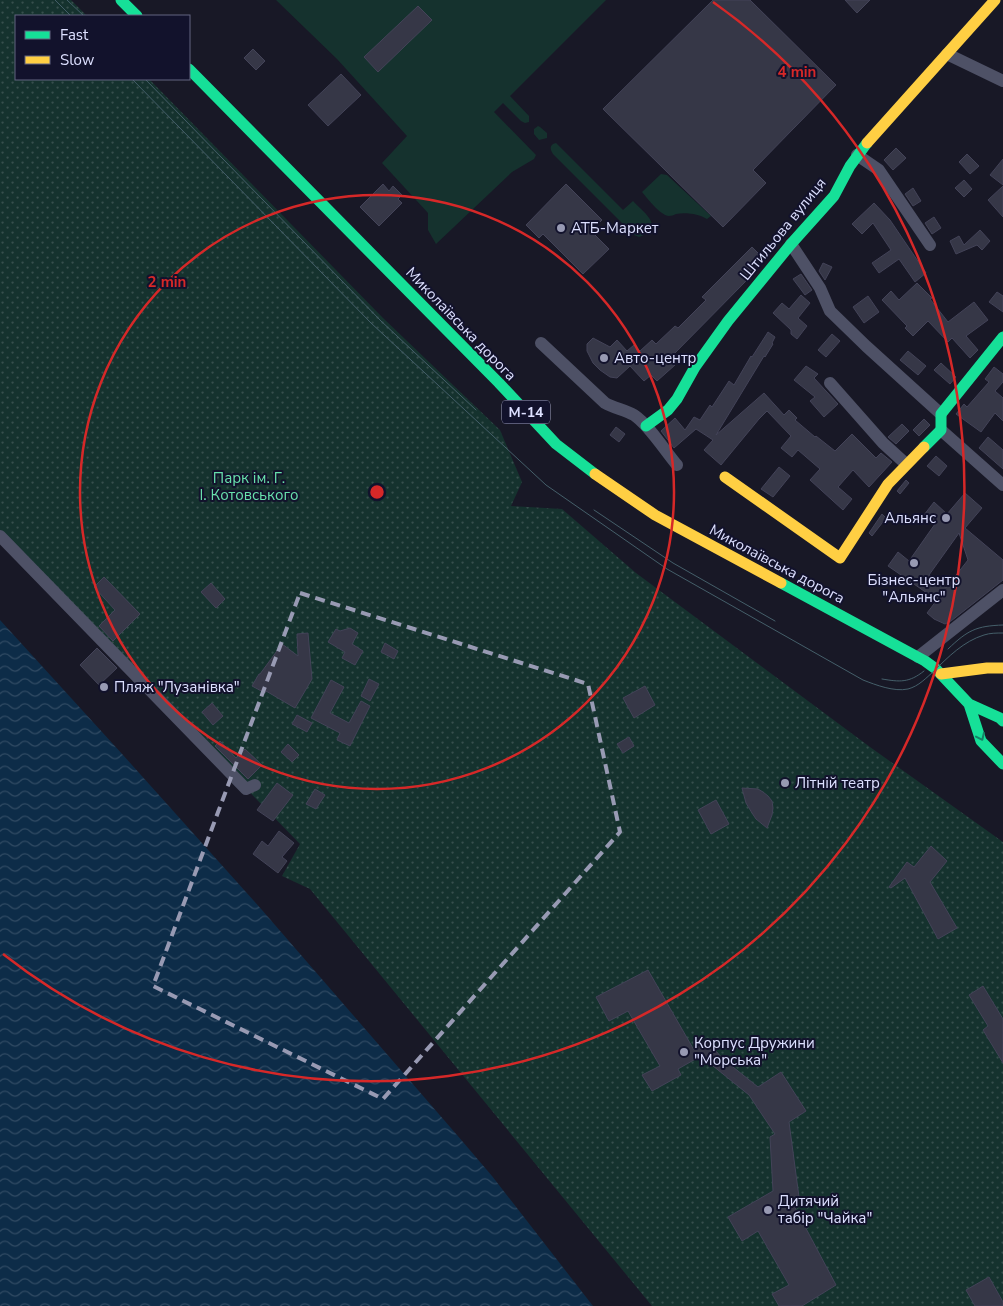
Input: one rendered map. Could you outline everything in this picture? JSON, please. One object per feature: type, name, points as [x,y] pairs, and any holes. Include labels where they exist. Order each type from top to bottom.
[{"type":"main road","points":[[121,0],[136,15]]},
{"type":"main road","name":"Штильова вулиця","points":[[646,426],[668,410],[677,399],[695,367],[728,321],[834,196],[857,155],[869,140],[995,0]]},
{"type":"main road","name":"Миколаївська дорога","points":[[190,70],[493,377],[556,444],[603,482],[655,515],[934,667],[969,704]]},
{"type":"main road","points":[[725,477],[840,558],[888,484],[940,430],[941,414],[1003,337]]},
{"type":"main road","points":[[941,674],[987,668],[1003,668]]},
{"type":"main road","points":[[969,704],[1000,718],[1003,722]]},
{"type":"main road","points":[[969,704],[981,741],[1003,764]]},
{"type":"street","points":[[947,54],[1003,81]]},
{"type":"street","points":[[857,155],[879,170],[930,245]]},
{"type":"street","points":[[792,244],[820,288],[830,311],[941,414]]},
{"type":"street","points":[[541,343],[605,403],[625,410],[636,417],[646,426],[677,465]]},
{"type":"street","points":[[830,383],[883,443],[906,464]]},
{"type":"street","points":[[940,430],[1003,485]]},
{"type":"street","points":[[0,536],[246,789],[255,786]]},
{"type":"street","points":[[918,657],[1003,590]]},
{"type":"highlighted area","points":[[300,593],[588,684],[620,832],[383,1099],[153,986]]},
{"type":"green space","name":"Парк ім. Г. І. Котовського","points":[[0,0],[71,0],[86,15],[15,15],[15,80],[150,80],[383,318],[500,430],[522,482],[511,506],[562,509],[636,573],[870,747],[1003,842],[1003,1306],[652,1306],[310,889],[282,876],[300,844],[0,536]]},
{"type":"green space","points":[[276,0],[606,0],[510,96],[529,116],[529,122],[521,121],[503,103],[494,112],[536,155],[534,159],[512,172],[436,244],[428,230],[428,213],[382,163],[407,136],[337,59]]},
{"type":"green space","points":[[538,126],[547,133],[547,138],[539,140],[534,134],[534,129]]},
{"type":"green space","points":[[556,143],[623,210],[633,201],[647,215],[652,224],[651,229],[639,237],[634,235],[553,154],[551,146]]},
{"type":"green space","points":[[661,174],[667,175],[711,216],[707,219],[688,213],[680,213],[669,216],[658,210],[642,192]]},
{"type":"water","points":[[0,620],[262,910],[457,1135],[492,1176],[593,1306],[0,1306]]},
{"type":"building","points":[[713,0],[750,0],[836,85],[753,170],[766,183],[723,227],[603,109]]},
{"type":"building","points":[[845,0],[870,0],[857,13]]},
{"type":"building","points":[[418,6],[432,20],[378,72],[364,57]]},
{"type":"building","points":[[253,49],[265,61],[256,70],[244,58]]},
{"type":"building","points":[[341,74],[361,95],[328,126],[308,105]]},
{"type":"building","points":[[896,148],[906,158],[893,170],[884,160]]},
{"type":"building","points":[[967,154],[979,166],[970,174],[959,162]]},
{"type":"building","points":[[1003,159],[1003,185],[990,175]]},
{"type":"building","points":[[964,180],[972,189],[964,197],[955,188]]},
{"type":"building","points":[[383,184],[389,191],[393,186],[402,195],[398,199],[402,203],[379,226],[360,207]]},
{"type":"building","name":"АТБ-Маркет","points":[[566,184],[602,220],[591,231],[609,249],[583,274],[543,234],[539,238],[526,225]]},
{"type":"building","points":[[1003,186],[1003,217],[988,200]]},
{"type":"building","points":[[913,188],[921,201],[913,206],[905,194]]},
{"type":"building","points":[[874,203],[890,220],[926,273],[915,282],[899,259],[879,273],[872,263],[891,250],[873,223],[862,234],[852,224]]},
{"type":"building","points":[[934,217],[941,228],[932,234],[925,223]]},
{"type":"building","points":[[980,230],[990,241],[982,250],[977,245],[956,254],[950,241],[959,236],[964,245]]},
{"type":"building","points":[[752,247],[764,259],[745,282],[669,359],[675,365],[657,381],[651,375],[644,381],[630,366],[617,378],[610,377],[593,363],[587,351],[587,344],[593,338],[610,347],[617,340],[627,351],[634,345],[640,351],[652,340],[656,344],[675,326],[678,328],[706,300],[702,297]]},
{"type":"building","points":[[823,263],[832,267],[825,280],[819,271]]},
{"type":"building","points":[[801,274],[812,290],[805,295],[793,279]]},
{"type":"building","points":[[917,283],[932,298],[930,299],[948,322],[974,302],[988,320],[966,336],[978,350],[970,358],[952,338],[948,342],[928,321],[913,336],[905,328],[907,326],[882,300],[891,291],[899,300]]},
{"type":"building","points":[[997,292],[1003,296],[1003,312],[989,302]]},
{"type":"building","points":[[801,295],[810,303],[798,318],[807,326],[797,339],[791,334],[791,330],[773,313],[782,303],[789,309]]},
{"type":"building","points":[[868,296],[879,312],[864,323],[853,307]]},
{"type":"building","points":[[768,332],[775,337],[773,344],[716,435],[764,393],[784,415],[789,410],[797,418],[795,420],[835,451],[852,434],[876,458],[881,453],[892,462],[869,487],[853,470],[838,487],[852,499],[843,510],[810,480],[820,469],[798,450],[792,457],[781,448],[791,436],[767,411],[721,465],[704,450],[713,440],[696,429],[674,448],[661,431],[675,418],[685,430],[694,417],[700,420],[710,405],[712,407],[729,381],[734,385]]},
{"type":"building","points":[[832,334],[840,341],[826,357],[818,350]]},
{"type":"building","points":[[908,351],[926,366],[918,375],[900,360]]},
{"type":"building","points":[[941,363],[956,377],[950,384],[934,370]]},
{"type":"building","points":[[806,366],[818,374],[814,378],[838,404],[824,417],[810,401],[815,397],[794,380]]},
{"type":"building","points":[[994,367],[1003,374],[1003,382],[995,391],[1003,398],[1003,421],[995,413],[981,432],[956,414],[964,404],[967,407],[989,382],[985,379]]},
{"type":"building","points":[[924,419],[930,425],[919,436],[913,430]]},
{"type":"building","points":[[902,424],[909,431],[896,444],[888,437]]},
{"type":"building","points":[[616,427],[625,434],[619,442],[610,435]]},
{"type":"building","points":[[988,437],[1003,450],[1003,469],[979,448]]},
{"type":"building","points":[[936,456],[947,466],[939,476],[927,466]]},
{"type":"building","points":[[779,467],[790,476],[773,497],[761,489]]},
{"type":"building","points":[[906,480],[909,483],[900,494],[897,491]]},
{"type":"building","points":[[965,493],[982,508],[965,528],[1003,560],[1003,580],[945,624],[927,613],[937,600],[888,566],[898,552],[909,561],[935,524],[924,515],[934,502],[947,514]],"holes":[[[959,533],[968,560],[946,588],[929,575]]]},
{"type":"building","points":[[882,514],[886,518],[872,536],[869,533]]},
{"type":"building","points":[[104,577],[140,614],[113,641],[99,626],[115,610],[94,587]]},
{"type":"building","points":[[211,583],[225,599],[216,608],[201,592]]},
{"type":"building","points":[[350,628],[358,633],[352,644],[363,651],[355,665],[342,658],[345,652],[328,642],[336,629],[340,631]]},
{"type":"building","points":[[308,633],[312,679],[295,708],[266,691],[265,693],[252,686],[282,644],[298,656],[297,634]]},
{"type":"building","points":[[385,643],[398,651],[394,659],[381,652]]},
{"type":"building","points":[[97,648],[117,668],[99,685],[80,665]]},
{"type":"building","points":[[369,679],[379,684],[370,701],[361,696]]},
{"type":"building","points":[[331,680],[344,687],[330,713],[349,723],[361,701],[370,706],[350,746],[337,740],[340,733],[311,718]]},
{"type":"building","points":[[645,686],[655,705],[634,718],[623,698]]},
{"type":"building","points":[[212,703],[223,716],[213,725],[202,712]]},
{"type":"building","points":[[297,715],[312,723],[307,732],[292,724]]},
{"type":"building","points":[[629,737],[634,746],[623,753],[617,744]]},
{"type":"building","points":[[220,741],[236,758],[245,749],[262,765],[248,779],[215,746]]},
{"type":"building","points":[[288,744],[299,755],[292,762],[281,752]]},
{"type":"building","points":[[277,783],[293,795],[273,821],[257,810]]},
{"type":"building","points":[[742,788],[758,789],[772,801],[772,815],[767,828],[752,813],[746,803]]},
{"type":"building","points":[[315,789],[325,795],[316,809],[306,804]]},
{"type":"building","points":[[716,800],[729,824],[711,834],[698,810]]},
{"type":"building","points":[[279,831],[294,843],[282,857],[287,861],[278,873],[253,854],[262,841],[268,846]]},
{"type":"building","points":[[931,846],[947,861],[930,882],[957,928],[938,939],[905,878],[891,888],[889,887],[907,862],[914,867]]},
{"type":"building","points":[[648,970],[694,1050],[707,1041],[723,1059],[758,1087],[781,1072],[806,1111],[789,1122],[799,1197],[793,1204],[836,1285],[802,1306],[779,1306],[772,1294],[789,1285],[758,1231],[742,1241],[728,1217],[773,1191],[770,1137],[775,1134],[749,1095],[697,1053],[699,1057],[678,1069],[681,1075],[652,1091],[642,1075],[660,1066],[628,1011],[609,1021],[596,997]]},
{"type":"building","points":[[983,986],[1003,1019],[1003,1063],[983,1030],[988,1026],[969,995]]},
{"type":"building","points":[[989,1277],[1003,1302],[1003,1306],[975,1306],[966,1290]]},
{"type":"tram line","points":[[55,0],[70,15]]},
{"type":"tram line","points":[[67,0],[83,15]]},
{"type":"tram line","points":[[133,80],[371,323],[546,485],[667,569],[863,680],[891,689],[903,690],[916,686],[970,641],[986,634],[1003,633]]},
{"type":"tram line","points":[[146,80],[381,321],[476,410]]},
{"type":"tram line","points":[[594,510],[673,563],[775,621]]},
{"type":"tram line","points":[[948,649],[961,637],[973,630],[986,626],[1003,625]]},
{"type":"tram line","points":[[882,679],[904,681],[914,678],[924,671]]},
{"type":"traffic: fast","points":[[121,0],[136,15]]},
{"type":"traffic: fast","points":[[190,70],[499,383],[556,444],[595,474]]},
{"type":"traffic: fast","points":[[646,426],[668,410],[677,399],[695,367],[728,321],[791,244],[834,196],[850,166],[867,143]]},
{"type":"traffic: fast","points":[[924,447],[941,430],[941,414],[1003,337]]},
{"type":"traffic: fast","points":[[781,583],[925,661],[936,669],[969,704],[1003,721]]},
{"type":"traffic: fast","points":[[969,704],[981,741],[1003,764]]},
{"type":"traffic: slow","points":[[867,143],[995,0]]},
{"type":"traffic: slow","points":[[725,477],[840,558],[888,484],[924,447]]},
{"type":"traffic: slow","points":[[595,474],[655,515],[781,583]]},
{"type":"traffic: slow","points":[[941,674],[987,668],[1003,668]]},
{"type":"place","name":"АТБ-Маркет","points":[[561,228]]},
{"type":"place","name":"Авто-центр","points":[[604,358]]},
{"type":"place","name":"Альянс","points":[[946,518]]},
{"type":"place","name":"Бізнес-центр \"Альянс\"","points":[[914,563]]},
{"type":"place","name":"Пляж \"Лузанівка\"","points":[[104,687]]},
{"type":"place","name":"Літній театр","points":[[785,783]]},
{"type":"place","name":"Корпус Дружини \"Морська\"","points":[[684,1052]]},
{"type":"place","name":"Дитячий табір \"Чайка\"","points":[[768,1210]]}]
